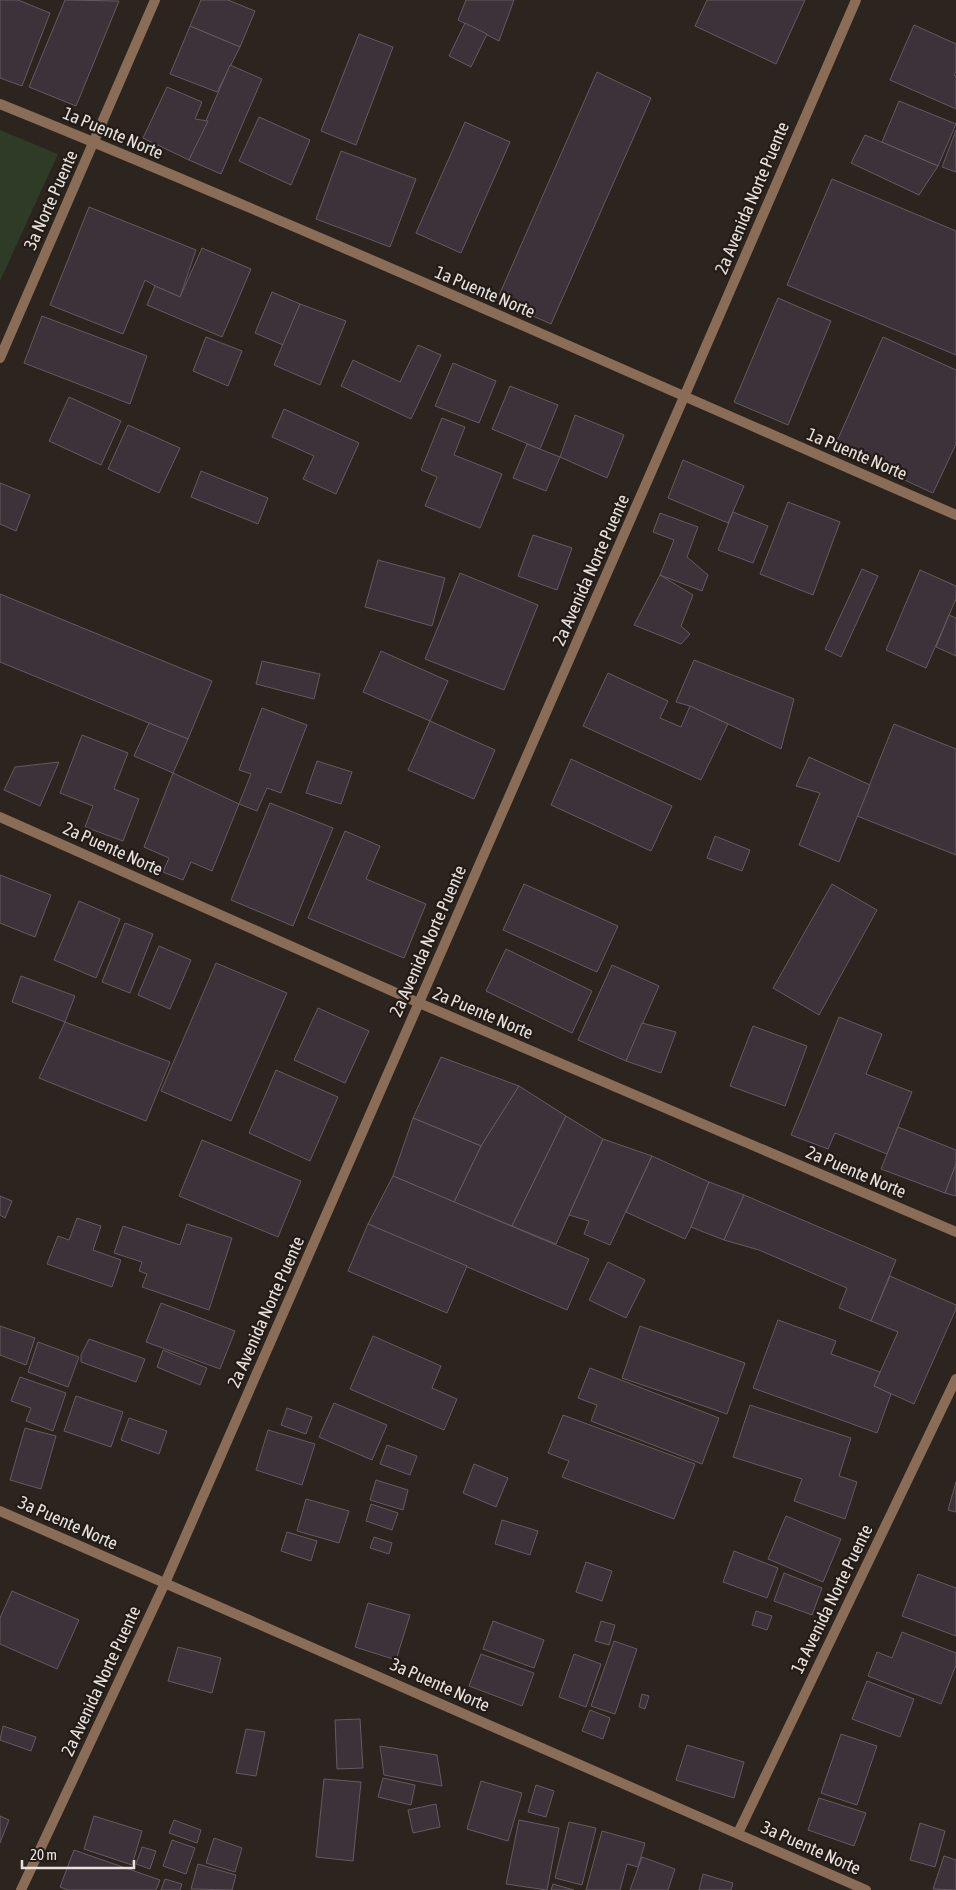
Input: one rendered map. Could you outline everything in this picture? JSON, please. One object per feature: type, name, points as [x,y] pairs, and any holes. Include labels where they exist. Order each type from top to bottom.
[{"type":"street","name":"3a Norte Puente","points":[[0,358],[155,0]]},
{"type":"street","name":"2a Avenida Norte Puente","points":[[21,1890],[166,1583],[856,0]]},
{"type":"street","name":"1a Puente Norte","points":[[0,104],[94,142],[956,515]]},
{"type":"street","name":"2a Puente Norte","points":[[0,817],[419,1003],[956,1232]]},
{"type":"street","name":"1a Avenida Norte Puente","points":[[738,1833],[956,1379]]},
{"type":"street","name":"3a Puente Norte","points":[[0,1511],[866,1890]]},
{"type":"green space","points":[[0,130],[58,154],[0,281]]},
{"type":"building","points":[[0,0],[18,0],[50,13],[22,86],[0,78]]},
{"type":"building","points":[[65,0],[119,1],[76,106],[29,87]]},
{"type":"building","points":[[201,0],[228,0],[255,11],[240,47],[190,26]]},
{"type":"building","points":[[466,0],[514,0],[499,41],[458,20]]},
{"type":"building","points":[[707,0],[805,0],[776,64],[695,26]]},
{"type":"building","points":[[465,23],[487,34],[471,67],[449,56]]},
{"type":"building","points":[[914,25],[956,44],[956,72],[954,75],[956,76],[956,109],[890,80]]},
{"type":"building","points":[[190,26],[240,47],[217,92],[170,74]]},
{"type":"building","points":[[359,34],[393,47],[356,145],[321,131]]},
{"type":"building","points":[[230,65],[262,79],[221,174],[189,160]]},
{"type":"building","points":[[597,72],[651,98],[551,324],[497,300]]},
{"type":"building","points":[[167,87],[202,102],[195,119],[208,121],[189,160],[143,138]]},
{"type":"building","points":[[899,101],[956,124],[938,166],[882,142]]},
{"type":"building","points":[[259,117],[310,140],[291,185],[239,161]]},
{"type":"building","points":[[465,122],[510,142],[461,253],[416,233]]},
{"type":"building","points":[[956,130],[956,172],[942,167]]},
{"type":"building","points":[[865,135],[938,166],[919,195],[851,163]]},
{"type":"building","points":[[341,151],[416,179],[390,247],[316,219]]},
{"type":"building","points":[[832,179],[956,231],[956,355],[787,285]]},
{"type":"building","points":[[89,207],[196,250],[180,297],[145,280],[123,334],[50,305]]},
{"type":"building","points":[[202,248],[251,269],[222,337],[147,305],[155,286],[180,297]]},
{"type":"building","points":[[272,292],[300,304],[283,345],[255,333]]},
{"type":"building","points":[[778,298],[831,321],[788,425],[734,402]]},
{"type":"building","points":[[300,304],[346,321],[320,385],[274,365]]},
{"type":"building","points":[[42,316],[147,356],[130,404],[24,363]]},
{"type":"building","points":[[206,337],[242,351],[228,386],[193,371]]},
{"type":"building","points":[[883,337],[956,370],[956,444],[933,493],[834,448]]},
{"type":"building","points":[[418,345],[441,355],[411,419],[341,386],[353,360],[400,382]]},
{"type":"building","points":[[453,363],[496,381],[479,423],[435,406]]},
{"type":"building","points":[[510,386],[558,405],[540,449],[492,429]]},
{"type":"building","points":[[69,397],[121,421],[101,465],[49,441]]},
{"type":"building","points":[[284,409],[359,443],[336,494],[303,479],[314,456],[272,437]]},
{"type":"building","points":[[575,415],[624,435],[607,478],[560,457]]},
{"type":"building","points":[[442,418],[465,427],[454,455],[502,474],[480,528],[425,506],[437,477],[421,470]]},
{"type":"building","points":[[128,425],[180,448],[159,493],[108,469]]},
{"type":"building","points":[[527,444],[560,457],[546,491],[513,478]]},
{"type":"building","points":[[683,460],[744,486],[728,523],[668,498]]},
{"type":"building","points":[[201,471],[268,498],[258,524],[191,497]]},
{"type":"building","points":[[0,483],[30,495],[16,531],[0,524]]},
{"type":"building","points":[[788,502],[840,522],[813,595],[760,574]]},
{"type":"building","points":[[733,512],[768,526],[753,563],[718,550]]},
{"type":"building","points":[[660,513],[698,527],[687,557],[708,575],[702,591],[660,575],[674,540],[653,532]]},
{"type":"building","points":[[533,535],[572,548],[557,590],[518,576]]},
{"type":"building","points":[[378,560],[445,578],[432,626],[365,607]]},
{"type":"building","points":[[862,569],[878,576],[841,657],[825,649]]},
{"type":"building","points":[[920,570],[956,586],[956,599],[926,668],[886,650]]},
{"type":"building","points":[[460,573],[538,605],[504,690],[425,659]]},
{"type":"building","points":[[660,575],[693,595],[681,626],[690,634],[681,644],[634,625]]},
{"type":"building","points":[[0,594],[212,681],[188,739],[0,662]]},
{"type":"building","points":[[949,615],[956,618],[956,656],[936,647]]},
{"type":"building","points":[[381,651],[448,681],[430,721],[363,692]]},
{"type":"building","points":[[694,660],[794,699],[781,749],[690,706],[676,702]]},
{"type":"building","points":[[262,661],[320,674],[314,699],[256,684]]},
{"type":"building","points":[[608,673],[668,701],[660,718],[681,727],[690,706],[728,724],[701,780],[583,726]]},
{"type":"building","points":[[262,708],[307,725],[281,793],[267,788],[257,811],[239,804],[251,774],[239,770]]},
{"type":"building","points":[[430,721],[495,750],[474,799],[408,770]]},
{"type":"building","points":[[149,723],[188,739],[173,773],[134,756]]},
{"type":"building","points":[[894,724],[956,749],[956,855],[857,816]]},
{"type":"building","points":[[82,735],[128,753],[114,789],[139,799],[123,841],[85,827],[93,806],[60,793]]},
{"type":"building","points":[[809,757],[870,785],[839,862],[799,845],[820,793],[796,786]]},
{"type":"building","points":[[571,759],[672,806],[651,851],[551,805]]},
{"type":"building","points":[[317,761],[352,772],[341,804],[306,793]]},
{"type":"building","points":[[59,762],[40,806],[4,790],[15,767]]},
{"type":"building","points":[[173,773],[239,804],[212,871],[191,862],[183,880],[163,872],[169,858],[144,847]]},
{"type":"building","points":[[270,803],[333,828],[293,926],[231,900]]},
{"type":"building","points":[[345,831],[380,846],[366,879],[426,904],[404,958],[308,918]]},
{"type":"building","points":[[715,836],[750,850],[742,871],[707,858]]},
{"type":"building","points":[[0,875],[51,895],[35,937],[0,923]]},
{"type":"building","points":[[524,884],[618,926],[597,972],[503,930]]},
{"type":"building","points":[[832,884],[877,910],[819,1015],[773,988]]},
{"type":"building","points":[[79,901],[120,919],[96,978],[54,960]]},
{"type":"building","points":[[125,923],[153,934],[130,993],[102,982]]},
{"type":"building","points":[[159,946],[191,960],[170,1009],[138,995]]},
{"type":"building","points":[[506,949],[592,991],[572,1033],[486,991]]},
{"type":"building","points":[[216,963],[287,993],[231,1121],[161,1091]]},
{"type":"building","points":[[612,965],[659,986],[626,1061],[578,1040]]},
{"type":"building","points":[[21,976],[75,996],[65,1022],[12,1002]]},
{"type":"building","points":[[318,1008],[369,1031],[345,1083],[294,1060]]},
{"type":"building","points":[[839,1017],[882,1034],[866,1074],[912,1092],[887,1154],[835,1133],[828,1149],[791,1135]]},
{"type":"building","points":[[65,1022],[170,1062],[146,1121],[39,1078]]},
{"type":"building","points":[[642,1023],[676,1032],[661,1073],[626,1061]]},
{"type":"building","points":[[753,1026],[807,1046],[785,1106],[730,1086]]},
{"type":"building","points":[[441,1057],[519,1086],[481,1146],[413,1118]]},
{"type":"building","points":[[276,1070],[338,1097],[310,1161],[249,1133]]},
{"type":"building","points":[[519,1086],[566,1116],[512,1226],[454,1202],[481,1146]]},
{"type":"building","points":[[566,1116],[603,1139],[556,1244],[512,1226]]},
{"type":"building","points":[[413,1118],[481,1146],[454,1202],[393,1176]]},
{"type":"building","points":[[898,1127],[956,1150],[956,1164],[945,1193],[881,1169]]},
{"type":"building","points":[[603,1139],[652,1156],[610,1245],[584,1234],[589,1221],[569,1215]]},
{"type":"building","points":[[202,1140],[301,1181],[278,1237],[179,1196]]},
{"type":"building","points":[[652,1156],[709,1182],[685,1239],[626,1212]]},
{"type":"building","points":[[956,1164],[956,1196],[945,1193]]},
{"type":"building","points":[[393,1176],[589,1259],[567,1310],[368,1224]]},
{"type":"building","points":[[709,1182],[744,1195],[724,1240],[691,1227]]},
{"type":"building","points":[[744,1195],[896,1260],[871,1321],[839,1308],[847,1288],[759,1250],[724,1240]]},
{"type":"building","points":[[0,1196],[12,1201],[5,1218],[0,1215]]},
{"type":"building","points":[[77,1218],[101,1226],[93,1250],[121,1260],[112,1287],[47,1264],[58,1236],[69,1240]]},
{"type":"building","points":[[187,1224],[232,1238],[209,1310],[142,1287],[147,1274],[139,1271],[142,1262],[114,1253],[123,1226],[180,1245]]},
{"type":"building","points":[[368,1224],[467,1266],[447,1313],[348,1271]]},
{"type":"building","points":[[608,1262],[645,1280],[626,1318],[589,1300]]},
{"type":"building","points":[[890,1276],[956,1305],[956,1309],[914,1404],[874,1386],[898,1332],[871,1321]]},
{"type":"building","points":[[161,1303],[235,1331],[220,1369],[146,1342]]},
{"type":"building","points":[[778,1320],[836,1341],[831,1354],[880,1372],[874,1386],[891,1394],[877,1433],[753,1388]]},
{"type":"building","points":[[0,1326],[35,1338],[26,1365],[0,1355]]},
{"type":"building","points":[[640,1326],[745,1363],[727,1414],[622,1378]]},
{"type":"building","points":[[373,1336],[441,1366],[432,1388],[457,1399],[444,1430],[350,1389]]},
{"type":"building","points":[[89,1339],[145,1359],[136,1382],[81,1362],[81,1355]]},
{"type":"building","points":[[38,1342],[79,1357],[68,1387],[28,1372]]},
{"type":"building","points":[[163,1350],[207,1368],[200,1385],[157,1367]]},
{"type":"building","points":[[590,1368],[719,1418],[702,1464],[591,1421],[597,1405],[578,1398]]},
{"type":"building","points":[[20,1377],[66,1393],[53,1431],[26,1421],[31,1408],[11,1401]]},
{"type":"building","points":[[76,1396],[123,1412],[111,1447],[64,1431]]},
{"type":"building","points":[[334,1403],[387,1425],[372,1460],[319,1437]]},
{"type":"building","points":[[750,1405],[851,1438],[839,1476],[857,1482],[845,1519],[794,1501],[802,1479],[733,1457]]},
{"type":"building","points":[[287,1408],[312,1417],[306,1434],[281,1425]]},
{"type":"building","points":[[563,1415],[695,1464],[674,1519],[562,1477],[569,1461],[548,1453]]},
{"type":"building","points":[[129,1418],[167,1431],[159,1454],[121,1440]]},
{"type":"building","points":[[25,1428],[56,1436],[41,1489],[10,1480]]},
{"type":"building","points":[[268,1430],[315,1444],[302,1485],[256,1470]]},
{"type":"building","points":[[387,1445],[417,1456],[410,1475],[380,1464]]},
{"type":"building","points":[[474,1464],[508,1478],[496,1507],[463,1493]]},
{"type":"building","points":[[376,1480],[408,1490],[403,1510],[370,1500]]},
{"type":"building","points":[[956,1482],[956,1512],[948,1510]]},
{"type":"building","points":[[306,1499],[349,1511],[339,1543],[297,1531]]},
{"type":"building","points":[[371,1504],[398,1513],[392,1530],[366,1521]]},
{"type":"building","points":[[786,1516],[841,1539],[823,1582],[768,1559]]},
{"type":"building","points":[[502,1520],[538,1531],[530,1555],[495,1544]]},
{"type":"building","points":[[287,1532],[317,1541],[311,1561],[281,1551]]},
{"type":"building","points":[[374,1537],[392,1543],[389,1554],[370,1548]]},
{"type":"building","points":[[734,1551],[778,1568],[767,1598],[723,1582]]},
{"type":"building","points":[[586,1562],[612,1571],[602,1601],[576,1592]]},
{"type":"building","points":[[784,1573],[822,1588],[812,1615],[774,1601]]},
{"type":"building","points":[[918,1574],[956,1588],[956,1636],[902,1616]]},
{"type":"building","points":[[12,1591],[79,1620],[57,1669],[0,1644],[0,1618]]},
{"type":"building","points":[[368,1603],[410,1615],[396,1660],[355,1647]]},
{"type":"building","points":[[756,1611],[772,1616],[767,1630],[752,1625]]},
{"type":"building","points":[[493,1621],[544,1640],[534,1668],[483,1649]]},
{"type":"building","points":[[601,1621],[615,1625],[609,1645],[595,1641]]},
{"type":"building","points":[[902,1632],[956,1653],[956,1665],[941,1704],[868,1676],[877,1652],[892,1658]]},
{"type":"building","points":[[614,1641],[637,1649],[615,1714],[591,1706]]},
{"type":"building","points":[[178,1647],[221,1658],[212,1693],[168,1681]]},
{"type":"building","points":[[481,1654],[534,1673],[522,1706],[469,1686]]},
{"type":"building","points":[[574,1654],[601,1664],[586,1707],[559,1697]]},
{"type":"building","points":[[867,1681],[914,1699],[900,1737],[852,1719]]},
{"type":"building","points":[[642,1694],[649,1696],[645,1709],[639,1707]]},
{"type":"building","points":[[590,1710],[610,1718],[603,1739],[582,1731]]},
{"type":"building","points":[[360,1719],[363,1768],[337,1769],[335,1720]]},
{"type":"building","points":[[3,1726],[36,1737],[31,1751],[0,1740]]},
{"type":"building","points":[[246,1729],[265,1732],[256,1776],[236,1773]]},
{"type":"building","points":[[841,1734],[877,1746],[857,1805],[821,1793]]},
{"type":"building","points":[[687,1745],[744,1762],[734,1798],[676,1780]]},
{"type":"building","points":[[380,1746],[437,1755],[442,1786],[384,1775]]},
{"type":"building","points":[[383,1778],[415,1785],[411,1805],[378,1797]]},
{"type":"building","points":[[324,1779],[361,1782],[353,1861],[316,1857]]},
{"type":"building","points":[[481,1781],[522,1793],[508,1841],[467,1829]]},
{"type":"building","points":[[536,1785],[554,1791],[546,1817],[528,1812]]},
{"type":"building","points":[[819,1798],[866,1813],[854,1846],[808,1830]]},
{"type":"building","points":[[436,1804],[440,1827],[413,1833],[408,1810]]},
{"type":"building","points":[[0,1816],[9,1820],[0,1843]]},
{"type":"building","points":[[94,1816],[142,1831],[132,1865],[84,1849]]},
{"type":"building","points":[[174,1820],[201,1830],[197,1843],[169,1833]]},
{"type":"building","points":[[519,1820],[559,1828],[547,1890],[506,1884]]},
{"type":"building","points":[[569,1822],[596,1828],[582,1885],[555,1878]]},
{"type":"building","points":[[920,1823],[945,1831],[935,1867],[910,1860]]},
{"type":"building","points":[[602,1831],[645,1843],[638,1867],[627,1864],[620,1890],[586,1890]]},
{"type":"building","points":[[214,1838],[242,1848],[235,1872],[206,1863]]},
{"type":"building","points":[[172,1840],[195,1848],[186,1874],[163,1866]]},
{"type":"building","points":[[142,1847],[156,1851],[150,1869],[136,1864]]},
{"type":"building","points":[[74,1850],[160,1880],[156,1890],[68,1890],[60,1887]]},
{"type":"building","points":[[944,1856],[956,1860],[956,1890],[933,1889]]},
{"type":"building","points":[[642,1857],[675,1869],[668,1890],[630,1890]]},
{"type":"building","points":[[198,1864],[236,1875],[232,1890],[191,1889]]},
{"type":"building","points":[[703,1874],[733,1883],[731,1890],[699,1890]]},
{"type":"building","points":[[165,1879],[182,1884],[180,1890],[161,1890]]},
{"type":"building","points":[[553,1884],[574,1890],[551,1890]]}]
